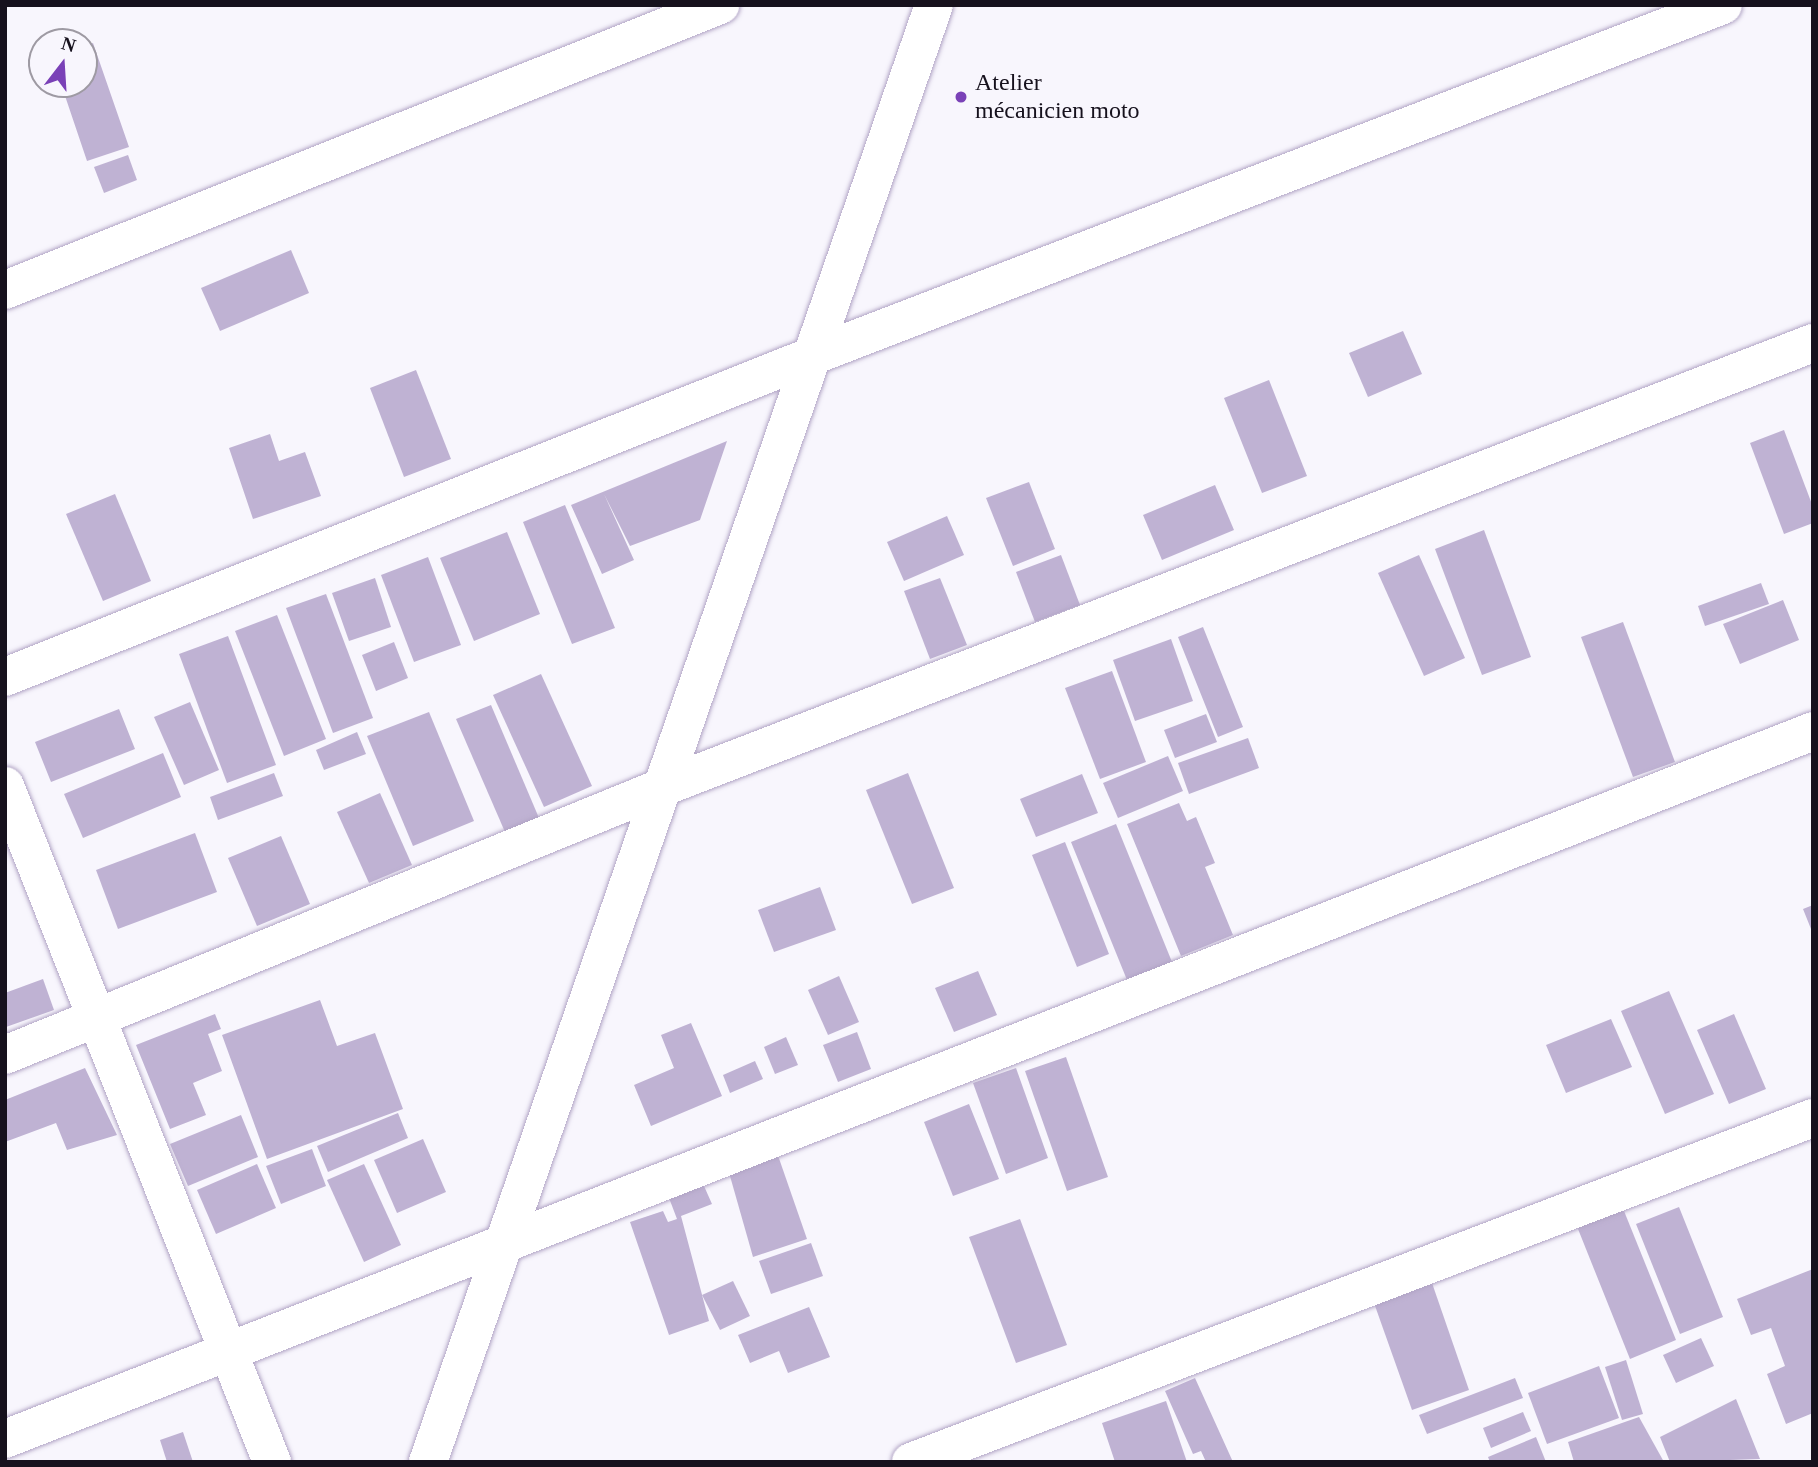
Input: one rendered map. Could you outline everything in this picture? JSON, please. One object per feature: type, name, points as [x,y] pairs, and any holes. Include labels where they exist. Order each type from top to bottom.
[{"type":"street","points":[[5,290],[720,5]]},
{"type":"street","points":[[428,1462],[934,5]]},
{"type":"street","points":[[5,677],[812,356],[1723,5]]},
{"type":"street","points":[[5,1055],[663,786],[1813,342]]},
{"type":"street","points":[[5,1439],[229,1352],[506,1239],[1813,731]]},
{"type":"street","points":[[5,786],[272,1462]]},
{"type":"street","points":[[911,1462],[1813,1118]]},
{"type":"building","points":[[98,57],[129,147],[87,161],[66,98],[98,98]]},
{"type":"building","points":[[128,155],[137,180],[104,193],[94,167]]},
{"type":"building","points":[[291,250],[309,293],[220,331],[201,288]]},
{"type":"building","points":[[1403,331],[1422,374],[1368,397],[1349,353]]},
{"type":"building","points":[[416,370],[451,459],[404,477],[370,388]]},
{"type":"building","points":[[1269,380],[1307,476],[1262,493],[1224,398]]},
{"type":"building","points":[[1784,430],[1813,507],[1813,523],[1784,534],[1750,443]]},
{"type":"building","points":[[270,434],[279,461],[305,452],[321,496],[253,519],[229,448]]},
{"type":"building","points":[[727,441],[700,520],[630,546],[604,494],[634,560],[602,574],[571,505]]},
{"type":"building","points":[[1029,482],[1055,549],[1013,566],[986,498]]},
{"type":"building","points":[[1215,485],[1234,530],[1162,560],[1143,515]]},
{"type":"building","points":[[115,494],[151,581],[103,601],[66,514]]},
{"type":"building","points":[[565,505],[615,628],[572,644],[523,522]]},
{"type":"building","points":[[947,516],[964,555],[904,581],[887,542]]},
{"type":"building","points":[[1484,530],[1531,657],[1482,675],[1435,549]]},
{"type":"building","points":[[507,532],[540,614],[474,641],[440,558]]},
{"type":"building","points":[[1061,555],[1080,605],[1035,622],[1016,572]]},
{"type":"building","points":[[1419,555],[1465,658],[1424,676],[1378,573]]},
{"type":"building","points":[[428,557],[461,645],[414,662],[381,575]]},
{"type":"building","points":[[375,578],[391,627],[349,641],[332,593]]},
{"type":"building","points":[[940,578],[967,645],[930,659],[904,591]]},
{"type":"building","points":[[1761,583],[1769,604],[1705,626],[1698,606]]},
{"type":"building","points":[[326,594],[373,718],[333,733],[286,608]]},
{"type":"building","points":[[1783,600],[1799,640],[1740,664],[1723,624]]},
{"type":"building","points":[[277,615],[326,739],[284,756],[235,631]]},
{"type":"building","points":[[1623,622],[1675,762],[1633,777],[1581,637]]},
{"type":"building","points":[[1203,627],[1243,727],[1218,737],[1178,637]]},
{"type":"building","points":[[228,636],[276,765],[227,783],[179,654]]},
{"type":"building","points":[[1171,639],[1193,701],[1135,721],[1113,660]]},
{"type":"building","points":[[394,642],[408,678],[376,691],[362,655]]},
{"type":"building","points":[[1112,671],[1146,762],[1100,779],[1065,688]]},
{"type":"building","points":[[541,674],[592,786],[544,807],[493,695]]},
{"type":"building","points":[[190,702],[219,770],[184,785],[154,717]]},
{"type":"building","points":[[491,705],[539,818],[505,832],[456,719]]},
{"type":"building","points":[[119,709],[135,749],[51,782],[35,742]]},
{"type":"building","points":[[429,712],[474,821],[413,846],[367,736]]},
{"type":"building","points":[[1206,714],[1217,742],[1175,758],[1164,730]]},
{"type":"building","points":[[357,732],[366,754],[324,770],[316,750]]},
{"type":"building","points":[[1248,738],[1259,768],[1189,794],[1178,763]]},
{"type":"building","points":[[163,753],[181,797],[83,838],[64,794]]},
{"type":"building","points":[[1168,756],[1183,791],[1118,818],[1103,783]]},
{"type":"building","points":[[274,773],[283,796],[218,820],[210,797]]},
{"type":"building","points":[[908,773],[954,888],[912,904],[866,790]]},
{"type":"building","points":[[1082,774],[1098,813],[1036,837],[1020,799]]},
{"type":"building","points":[[380,793],[412,865],[369,883],[337,812]]},
{"type":"building","points":[[1179,803],[1187,821],[1196,817],[1215,863],[1205,867],[1233,935],[1181,956],[1127,824]]},
{"type":"building","points":[[1116,824],[1172,962],[1127,980],[1071,842]]},
{"type":"building","points":[[195,833],[217,892],[118,929],[96,870]]},
{"type":"building","points":[[281,836],[310,904],[257,926],[228,858]]},
{"type":"building","points":[[1065,842],[1109,954],[1077,967],[1032,855]]},
{"type":"building","points":[[820,887],[836,930],[774,952],[758,910]]},
{"type":"building","points":[[1813,905],[1813,934],[1803,909]]},
{"type":"building","points":[[978,971],[997,1015],[954,1032],[935,988]]},
{"type":"building","points":[[839,976],[859,1022],[828,1035],[808,990]]},
{"type":"building","points":[[43,979],[54,1010],[6,1027],[5,993]]},
{"type":"building","points":[[1669,991],[1714,1094],[1665,1114],[1621,1011]]},
{"type":"building","points":[[320,1000],[337,1046],[375,1033],[403,1109],[267,1159],[222,1035]]},
{"type":"building","points":[[215,1014],[221,1029],[208,1034],[222,1071],[193,1083],[206,1115],[170,1129],[136,1045]]},
{"type":"building","points":[[1734,1014],[1766,1089],[1729,1104],[1697,1030]]},
{"type":"building","points":[[1611,1019],[1632,1067],[1566,1093],[1546,1045]]},
{"type":"building","points":[[691,1023],[722,1096],[651,1126],[634,1085],[674,1068],[661,1035]]},
{"type":"building","points":[[857,1032],[871,1069],[838,1082],[823,1045]]},
{"type":"building","points":[[786,1037],[798,1065],[775,1074],[764,1047]]},
{"type":"building","points":[[1066,1057],[1108,1177],[1067,1191],[1025,1071]]},
{"type":"building","points":[[755,1061],[763,1079],[730,1093],[723,1075]]},
{"type":"building","points":[[85,1068],[117,1135],[67,1150],[56,1123],[5,1142],[5,1100]]},
{"type":"building","points":[[1016,1068],[1048,1158],[1006,1174],[973,1083]]},
{"type":"building","points":[[969,1104],[999,1179],[953,1196],[924,1122]]},
{"type":"building","points":[[398,1113],[408,1138],[328,1172],[317,1146]]},
{"type":"building","points":[[241,1115],[258,1157],[188,1186],[170,1144]]},
{"type":"building","points":[[423,1139],[446,1192],[397,1213],[374,1160]]},
{"type":"building","points":[[774,1144],[807,1239],[753,1257],[728,1169]]},
{"type":"building","points":[[312,1149],[326,1186],[281,1204],[266,1166]]},
{"type":"building","points":[[257,1164],[276,1208],[216,1234],[197,1190]]},
{"type":"building","points":[[364,1164],[401,1245],[364,1262],[327,1180]]},
{"type":"building","points":[[700,1177],[712,1204],[681,1216],[709,1321],[669,1335],[630,1222],[663,1211],[668,1222],[677,1219],[666,1190]]},
{"type":"building","points":[[1622,1206],[1676,1340],[1630,1359],[1576,1224]]},
{"type":"building","points":[[1679,1207],[1723,1317],[1680,1334],[1636,1224]]},
{"type":"building","points":[[1020,1219],[1067,1345],[1016,1363],[969,1237]]},
{"type":"building","points":[[811,1243],[823,1276],[771,1294],[759,1261]]},
{"type":"building","points":[[1813,1269],[1813,1413],[1786,1424],[1767,1374],[1785,1366],[1771,1328],[1751,1335],[1737,1299]]},
{"type":"building","points":[[733,1281],[750,1316],[720,1330],[702,1295]]},
{"type":"building","points":[[1432,1283],[1469,1390],[1412,1410],[1374,1303]]},
{"type":"building","points":[[809,1307],[830,1357],[788,1373],[779,1351],[750,1363],[738,1335]]},
{"type":"building","points":[[1701,1338],[1714,1366],[1676,1383],[1663,1355]]},
{"type":"building","points":[[1626,1360],[1643,1414],[1622,1420],[1605,1367]]},
{"type":"building","points":[[1599,1366],[1619,1418],[1547,1444],[1528,1393]]},
{"type":"building","points":[[1195,1378],[1233,1462],[1206,1462],[1201,1451],[1193,1454],[1165,1391]]},
{"type":"building","points":[[1515,1378],[1523,1398],[1427,1434],[1419,1415]]},
{"type":"building","points":[[1736,1399],[1760,1459],[1670,1462],[1660,1437]]},
{"type":"building","points":[[1166,1401],[1187,1462],[1115,1462],[1102,1423]]},
{"type":"building","points":[[1523,1412],[1531,1431],[1491,1448],[1483,1428]]},
{"type":"building","points":[[1639,1417],[1664,1462],[1574,1462],[1568,1442]]},
{"type":"building","points":[[183,1432],[193,1462],[167,1462],[160,1440]]},
{"type":"building","points":[[1536,1437],[1546,1462],[1490,1462],[1488,1457]]},
{"type":"place","name":"Atelier mécanicien moto","points":[[961,97]]}]
